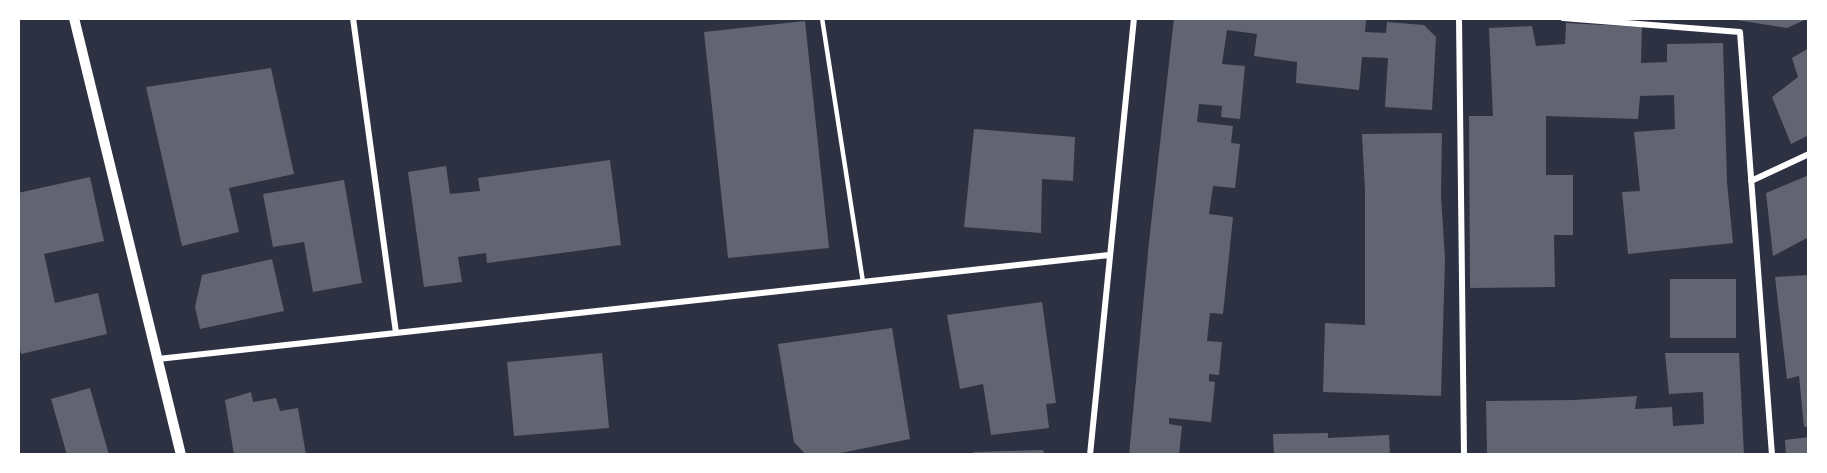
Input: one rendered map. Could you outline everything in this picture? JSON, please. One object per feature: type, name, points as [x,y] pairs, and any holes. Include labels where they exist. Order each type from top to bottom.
[{"type":"street","points":[[74,18],[182,455]]},
{"type":"street","points":[[353,18],[396,333]]},
{"type":"street","points":[[1090,455],[1134,18]]},
{"type":"street","points":[[1459,18],[1464,455]]},
{"type":"street","points":[[1563,18],[1740,32],[1772,455]]},
{"type":"street","points":[[1751,181],[1809,154]]},
{"type":"street","points":[[158,359],[1109,255]]},
{"type":"lane","points":[[822,18],[863,282]]},
{"type":"building","points":[[1174,18],[1361,18],[1366,19],[1365,32],[1386,33],[1387,22],[1424,25],[1436,37],[1432,110],[1385,107],[1388,58],[1362,57],[1359,90],[1296,83],[1297,62],[1254,56],[1257,34],[1227,30],[1222,64],[1245,66],[1240,119],[1221,117],[1222,106],[1199,104],[1197,122],[1233,126],[1231,143],[1240,144],[1235,188],[1213,186],[1209,214],[1233,217],[1223,314],[1210,313],[1207,341],[1222,342],[1219,375],[1209,374],[1209,381],[1215,382],[1211,422],[1169,418],[1169,424],[1182,426],[1179,455],[1129,455],[1149,242]]},
{"type":"building","points":[[1724,18],[1809,18],[1787,28]]},
{"type":"building","points":[[805,21],[829,248],[728,258],[704,32]]},
{"type":"building","points":[[1566,23],[1642,27],[1641,63],[1667,62],[1667,44],[1723,43],[1727,182],[1733,243],[1628,254],[1622,192],[1640,191],[1634,132],[1675,129],[1674,95],[1640,96],[1638,119],[1546,116],[1546,175],[1573,175],[1573,235],[1554,235],[1555,287],[1470,288],[1469,116],[1493,116],[1489,28],[1532,26],[1536,46],[1565,44]]},
{"type":"building","points":[[1809,48],[1809,135],[1791,144],[1772,97],[1798,77],[1792,58]]},
{"type":"building","points":[[271,68],[294,174],[229,188],[239,232],[182,246],[146,87]]},
{"type":"building","points":[[974,129],[1075,137],[1073,181],[1042,179],[1041,233],[964,227]]},
{"type":"building","points":[[1442,133],[1441,195],[1445,259],[1441,396],[1323,392],[1325,323],[1365,325],[1365,191],[1362,134]]},
{"type":"building","points":[[610,160],[621,245],[487,263],[486,253],[458,257],[462,282],[424,287],[408,172],[446,166],[450,194],[480,191],[478,178]]},
{"type":"building","points":[[1809,175],[1809,237],[1773,256],[1766,193]]},
{"type":"building","points":[[90,177],[104,241],[44,254],[55,303],[98,293],[107,334],[21,354],[18,340],[18,193]]},
{"type":"building","points":[[344,180],[362,283],[313,292],[304,242],[273,247],[263,194]]},
{"type":"building","points":[[272,259],[284,311],[200,329],[195,307],[202,275]]},
{"type":"building","points":[[1809,275],[1809,426],[1804,427],[1799,376],[1787,379],[1775,277]]},
{"type":"building","points":[[1670,279],[1736,279],[1736,338],[1670,338]]},
{"type":"building","points":[[1042,302],[1056,403],[1046,404],[1049,428],[991,435],[983,384],[960,389],[947,315]]},
{"type":"building","points":[[892,328],[910,439],[831,455],[806,455],[794,442],[778,344]]},
{"type":"building","points":[[602,353],[609,428],[514,436],[507,362]]},
{"type":"building","points":[[1665,353],[1739,353],[1744,455],[1487,455],[1486,401],[1574,400],[1637,396],[1635,409],[1672,407],[1673,426],[1704,424],[1703,392],[1669,394]]},
{"type":"building","points":[[90,388],[109,455],[67,455],[51,399]]},
{"type":"building","points":[[251,392],[253,402],[276,398],[280,411],[298,408],[306,455],[234,455],[225,400]]},
{"type":"building","points":[[1328,433],[1328,438],[1389,435],[1390,455],[1274,455],[1273,434]]},
{"type":"building","points":[[1809,437],[1809,455],[1786,455],[1785,440]]},
{"type":"building","points":[[1043,450],[1045,455],[974,455],[974,452]]}]
